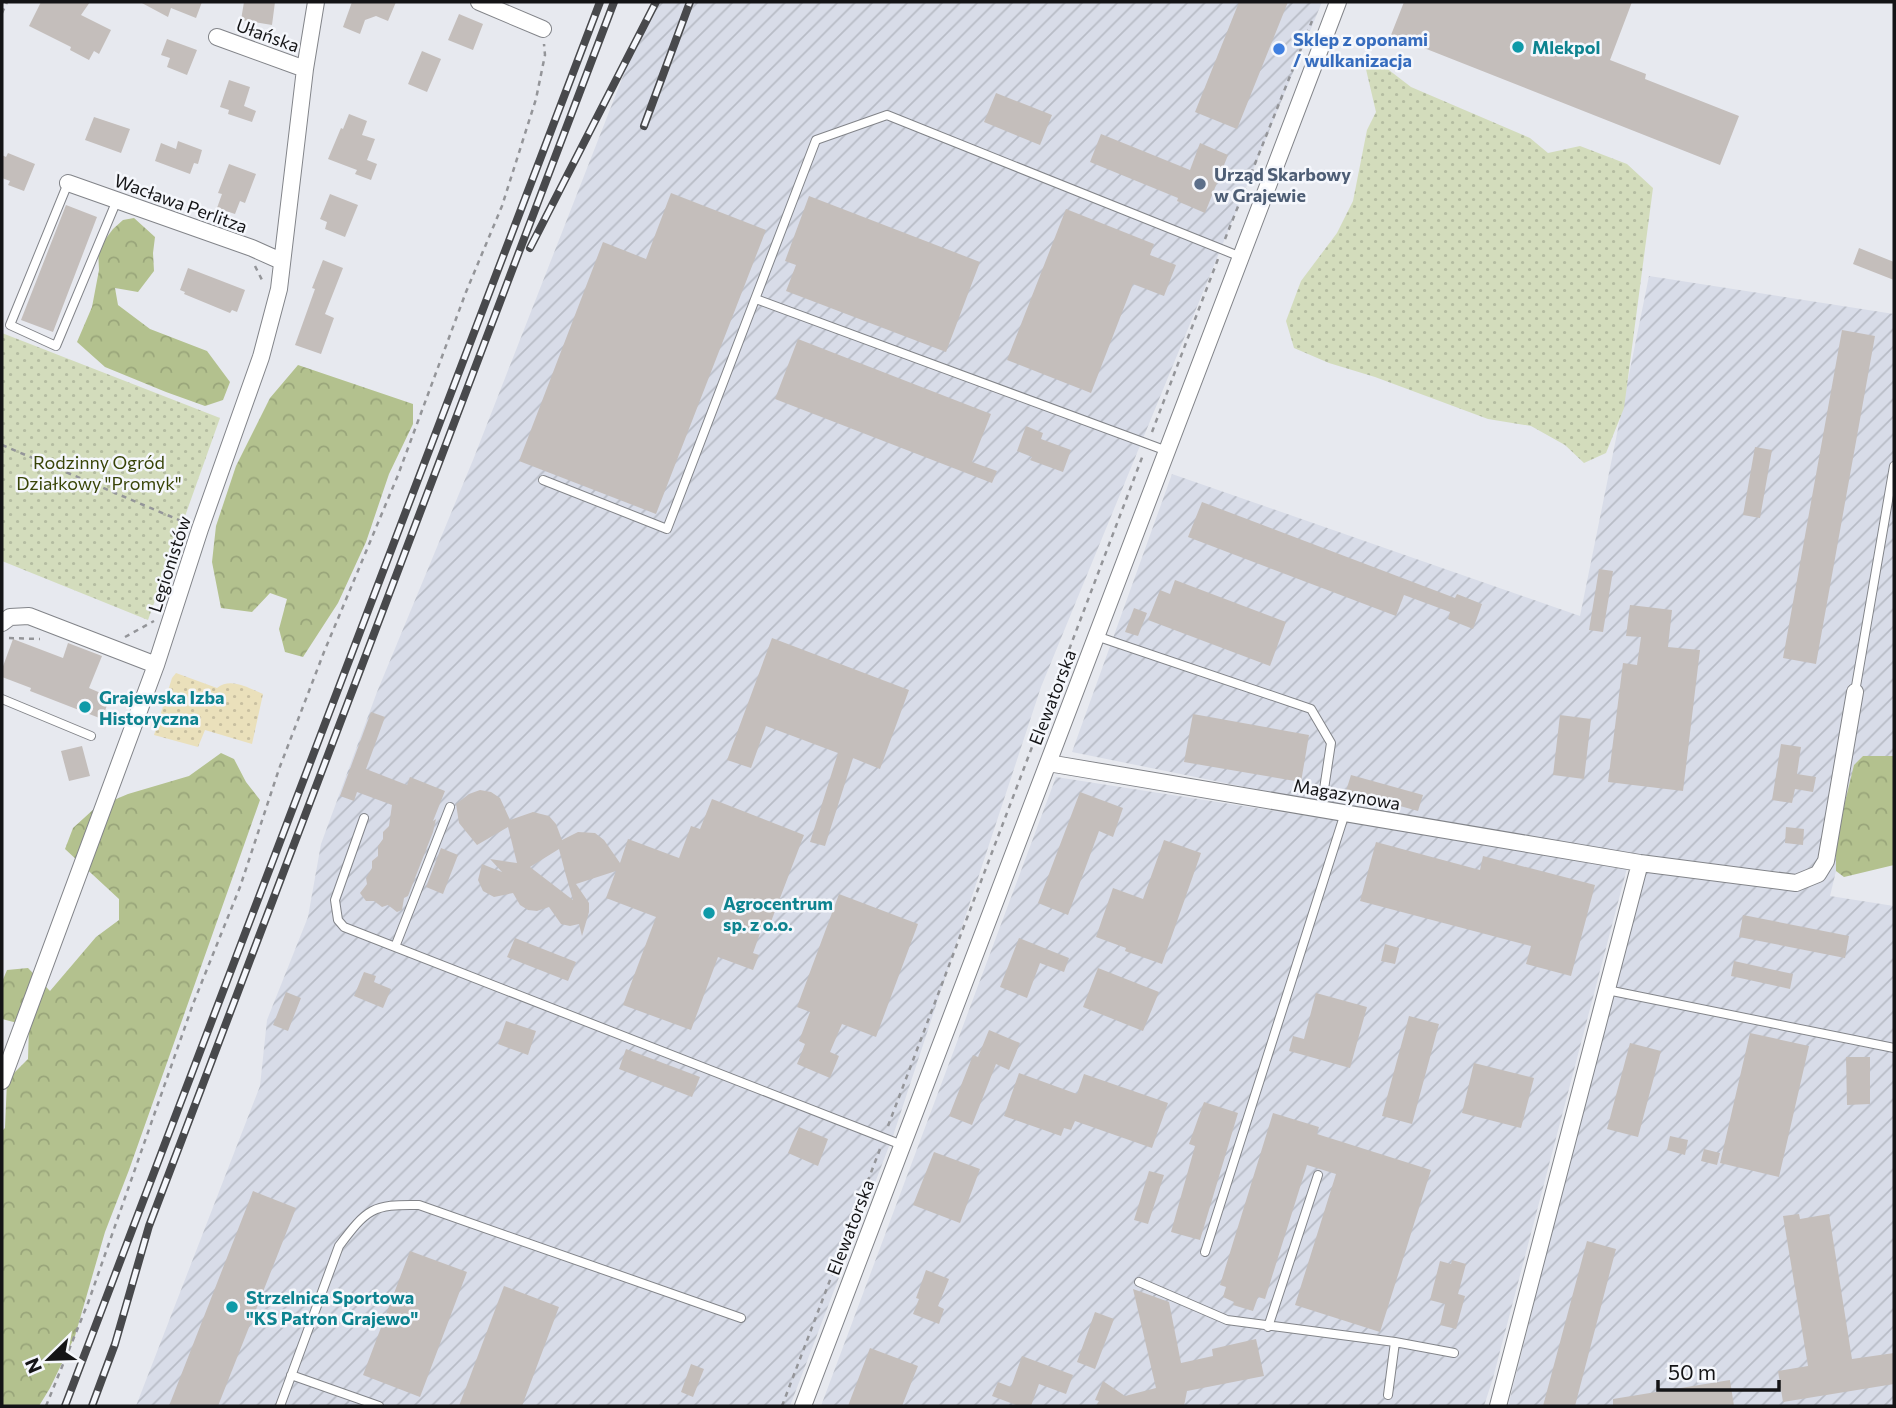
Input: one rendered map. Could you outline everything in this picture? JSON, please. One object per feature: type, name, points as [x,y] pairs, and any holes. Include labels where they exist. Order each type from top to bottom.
[{"type":"street","name":"Legionistów","points":[[2,1081],[7,1055],[156,665],[200,529],[261,357],[279,289],[305,69],[316,2]]},
{"type":"street","points":[[479,2],[543,29]]},
{"type":"street","name":"Elewatorska","points":[[803,1406],[1338,2]]},
{"type":"street","name":"Ułańska","points":[[217,37],[305,69]]},
{"type":"street","name":"Wacława Perlitza","points":[[68,183],[281,261]]},
{"type":"street","points":[[2,623],[10,617],[29,616],[156,665]]},
{"type":"street","name":"Magazynowa","points":[[1048,763],[1640,863],[1796,883],[1818,874],[1826,861],[1855,692]]},
{"type":"street","points":[[1498,1406],[1640,863]]},
{"type":"lane","points":[[543,480],[667,529],[816,141],[887,115],[1241,257]]},
{"type":"lane","points":[[68,183],[10,325],[57,346],[117,200]]},
{"type":"lane","points":[[756,299],[1167,451]]},
{"type":"lane","points":[[1855,692],[1894,466]]},
{"type":"lane","points":[[1096,636],[1311,709],[1331,743],[1321,809]]},
{"type":"lane","points":[[2,699],[91,736]]},
{"type":"lane","points":[[395,947],[450,807]]},
{"type":"lane","points":[[1205,1252],[1345,813]]},
{"type":"lane","points":[[364,818],[335,900],[338,920],[344,927],[902,1145]]},
{"type":"lane","points":[[1607,990],[1894,1048]]},
{"type":"lane","points":[[1268,1327],[1318,1175]]},
{"type":"lane","points":[[279,1406],[339,1245],[372,1210],[387,1204],[419,1205],[741,1318]]},
{"type":"lane","points":[[1139,1282],[1227,1320],[1395,1342],[1454,1353]]},
{"type":"lane","points":[[1388,1395],[1395,1342]]},
{"type":"lane","points":[[291,1375],[379,1406]]},
{"type":"path","points":[[2,13],[7,2]]},
{"type":"path","points":[[782,1406],[1222,249],[1315,12]]},
{"type":"path","points":[[46,1406],[88,1303],[193,1004],[240,887],[279,769],[324,652],[398,475],[502,206],[536,99],[545,55],[543,29]]},
{"type":"path","points":[[2,445],[200,529]]},
{"type":"shaded area","points":[[652,2],[1322,2],[1041,687],[894,1133],[790,1406],[136,1406],[260,1086],[267,1020],[308,917],[321,844],[377,692],[473,460]]},
{"type":"shaded area","points":[[1649,276],[1894,314],[1894,756],[1863,756],[1854,766],[1841,818],[1836,871],[1830,896],[1894,906],[1894,1406],[1508,1406],[1644,868],[1072,752],[1172,474],[1580,616]]},
{"type":"shaded area","points":[[1056,777],[1627,868],[1484,1406],[821,1406]]},
{"type":"green space","points":[[1365,65],[1385,67],[1411,87],[1530,138],[1548,153],[1580,146],[1627,164],[1653,188],[1624,408],[1606,453],[1584,463],[1565,445],[1531,426],[1488,419],[1294,348],[1286,321],[1301,281],[1337,233],[1353,201],[1367,130],[1376,112]]},
{"type":"green space","points":[[134,218],[155,237],[154,271],[138,292],[115,288],[118,305],[150,329],[207,351],[230,382],[223,400],[205,406],[166,392],[105,367],[77,342],[92,307],[99,270],[98,249],[123,220]]},
{"type":"green space","name":"Rodzinny Ogród Działkowy \"Promyk\"","points":[[2,333],[220,418],[148,620],[2,561]]},
{"type":"green space","points":[[298,365],[413,404],[413,424],[389,474],[366,542],[338,603],[303,657],[285,652],[279,629],[287,599],[270,593],[252,612],[221,608],[212,562],[216,526],[236,466],[270,398]]},
{"type":"green space","points":[[221,753],[234,759],[246,782],[260,800],[105,1232],[75,1336],[39,1406],[2,1406],[2,1131],[5,1128],[7,1080],[28,1059],[29,1026],[2,1019],[2,982],[7,970],[28,968],[50,991],[96,937],[119,920],[119,899],[65,849],[73,828],[95,808],[128,794],[189,776]]},
{"type":"green space","points":[[1863,756],[1894,756],[1894,865],[1844,877],[1836,871],[1841,818],[1854,765]]},
{"type":"sand","points":[[176,673],[217,688],[234,683],[263,694],[252,744],[205,730],[198,747],[154,735]]},
{"type":"building","points":[[41,2],[90,2],[81,15],[111,30],[99,54],[94,51],[89,60],[70,50],[71,47],[29,26]]},
{"type":"building","points":[[140,2],[202,2],[196,18],[171,8],[168,17]]},
{"type":"building","points":[[244,2],[275,2],[272,25],[241,20]]},
{"type":"building","points":[[352,2],[396,2],[388,21],[376,16],[365,20],[360,34],[343,27]]},
{"type":"building","points":[[1239,2],[1288,2],[1237,129],[1195,112]]},
{"type":"building","name":"Mlekpol","points":[[1404,2],[1632,2],[1610,60],[1646,74],[1645,79],[1739,116],[1720,165],[1391,35]]},
{"type":"building","points":[[459,14],[483,24],[473,50],[448,40]]},
{"type":"building","points":[[167,39],[197,50],[187,75],[167,67],[170,58],[161,55]]},
{"type":"building","points":[[422,51],[441,59],[427,92],[408,84]]},
{"type":"building","points":[[229,80],[250,87],[244,106],[256,111],[252,122],[228,114],[229,110],[220,107]]},
{"type":"building","points":[[996,93],[1052,115],[1040,145],[984,122]]},
{"type":"building","points":[[349,114],[367,121],[362,135],[375,139],[367,160],[377,164],[371,180],[355,174],[357,170],[328,159]]},
{"type":"building","points":[[94,117],[130,129],[121,153],[85,140]]},
{"type":"building","points":[[1101,134],[1190,170],[1200,143],[1228,155],[1205,213],[1177,201],[1178,198],[1090,162]]},
{"type":"building","points":[[178,141],[202,150],[198,164],[194,163],[190,174],[155,161],[161,143],[176,149]]},
{"type":"building","points":[[8,153],[35,164],[24,191],[8,185],[10,181],[2,178],[2,155],[6,157]]},
{"type":"building","points":[[229,164],[256,174],[245,203],[240,201],[235,214],[217,208],[222,194],[218,193]]},
{"type":"building","points":[[671,193],[766,230],[656,514],[519,461],[603,242],[646,259]]},
{"type":"building","points":[[330,194],[358,205],[345,237],[325,229],[327,222],[320,219]]},
{"type":"building","points":[[809,196],[980,262],[946,352],[786,291],[796,265],[785,261]]},
{"type":"building","points":[[66,205],[97,217],[53,332],[21,320]]},
{"type":"building","points":[[1066,209],[1154,244],[1150,255],[1176,265],[1164,296],[1133,284],[1091,393],[1007,360]]},
{"type":"building","points":[[1859,248],[1894,262],[1894,280],[1853,264]]},
{"type":"building","points":[[323,260],[343,268],[325,314],[334,318],[321,354],[295,345]]},
{"type":"building","points":[[188,268],[245,290],[237,312],[232,310],[230,313],[184,294],[185,292],[180,290]]},
{"type":"building","points":[[1842,330],[1875,336],[1816,664],[1783,658]]},
{"type":"building","points":[[798,339],[991,414],[972,462],[997,471],[992,483],[775,399]]},
{"type":"building","points":[[1026,426],[1043,433],[1041,439],[1071,450],[1063,472],[1030,460],[1032,457],[1017,451]]},
{"type":"building","points":[[1755,447],[1772,450],[1760,518],[1743,515]]},
{"type":"building","points":[[1202,502],[1455,598],[1457,594],[1482,604],[1473,629],[1448,619],[1450,612],[1404,595],[1396,616],[1188,537]]},
{"type":"building","points":[[1599,569],[1613,571],[1603,632],[1589,630]]},
{"type":"building","points":[[1175,580],[1286,622],[1270,666],[1148,620],[1160,590],[1170,594]]},
{"type":"building","points":[[1630,605],[1672,610],[1668,647],[1700,650],[1683,791],[1608,782],[1623,663],[1637,665],[1641,637],[1626,636]]},
{"type":"building","points":[[1134,608],[1147,613],[1138,636],[1125,632]]},
{"type":"building","points":[[772,638],[909,690],[880,769],[853,758],[825,846],[810,842],[838,753],[766,726],[751,768],[727,760]]},
{"type":"building","points":[[13,639],[63,658],[68,643],[102,656],[89,688],[110,697],[102,719],[2,677],[2,669]]},
{"type":"building","points":[[371,712],[385,717],[366,769],[407,785],[410,777],[445,791],[433,821],[436,819],[433,832],[408,896],[404,898],[402,910],[397,912],[388,905],[382,907],[374,901],[366,901],[360,893],[367,884],[366,878],[372,868],[372,861],[378,856],[383,832],[389,826],[392,805],[357,792],[354,801],[340,796]]},
{"type":"building","points":[[1193,714],[1309,735],[1301,782],[1184,762]]},
{"type":"building","points":[[1560,715],[1591,719],[1584,779],[1553,775]]},
{"type":"building","points":[[1781,744],[1801,747],[1797,774],[1816,777],[1813,792],[1795,789],[1792,803],[1772,800]]},
{"type":"building","points":[[82,746],[90,776],[69,781],[61,751]]},
{"type":"building","points":[[1351,775],[1423,795],[1418,811],[1346,791]]},
{"type":"building","name":"Agrocentrum sp. z o.o.","points":[[480,790],[491,792],[500,798],[510,820],[533,812],[549,816],[556,824],[562,840],[578,832],[595,833],[604,840],[620,863],[628,839],[679,858],[691,826],[700,829],[712,799],[804,835],[769,927],[763,925],[753,953],[759,955],[753,970],[718,957],[691,1030],[623,1005],[656,917],[606,898],[616,871],[576,884],[589,903],[582,936],[579,924],[561,924],[549,907],[537,911],[528,910],[520,905],[513,893],[494,897],[483,891],[478,880],[482,864],[502,872],[490,859],[517,863],[508,827],[477,845],[459,823],[456,804]],"holes":[[[559,849],[573,900],[530,867]]]},
{"type":"building","points":[[1080,792],[1123,808],[1113,837],[1099,831],[1068,915],[1038,903]]},
{"type":"building","points":[[1786,827],[1804,829],[1803,845],[1785,843]]},
{"type":"building","points":[[1164,840],[1201,853],[1162,964],[1096,937],[1113,888],[1143,899]]},
{"type":"building","points":[[1376,842],[1480,870],[1483,856],[1595,885],[1571,976],[1526,964],[1531,946],[1360,901]]},
{"type":"building","points":[[441,848],[458,855],[443,894],[426,887]]},
{"type":"building","points":[[839,894],[918,924],[876,1037],[842,1024],[830,1052],[839,1056],[830,1078],[797,1064],[805,1044],[799,1041],[810,1012],[797,1007]]},
{"type":"building","points":[[1743,915],[1849,936],[1845,958],[1739,937]]},
{"type":"building","points":[[515,938],[576,962],[568,981],[507,957]]},
{"type":"building","points":[[1019,938],[1069,958],[1064,972],[1040,963],[1027,998],[1000,987]]},
{"type":"building","points":[[1385,944],[1399,948],[1395,964],[1381,961]]},
{"type":"building","points":[[1734,961],[1793,974],[1790,989],[1731,976]]},
{"type":"building","points":[[1098,968],[1159,992],[1143,1031],[1083,1007]]},
{"type":"building","points":[[364,972],[376,976],[374,982],[391,989],[383,1008],[354,996]]},
{"type":"building","points":[[286,992],[301,998],[288,1031],[273,1025]]},
{"type":"building","points":[[1316,993],[1367,1007],[1350,1068],[1289,1051],[1293,1036],[1304,1039]]},
{"type":"building","points":[[1409,1016],[1439,1024],[1412,1124],[1382,1116]]},
{"type":"building","points":[[506,1021],[536,1031],[528,1055],[498,1044]]},
{"type":"building","points":[[989,1030],[1020,1043],[1009,1070],[996,1064],[972,1125],[949,1116],[973,1055],[978,1057]]},
{"type":"building","points":[[1750,1033],[1809,1046],[1779,1177],[1720,1163]]},
{"type":"building","points":[[1630,1043],[1661,1051],[1638,1137],[1607,1129]]},
{"type":"building","points":[[626,1049],[700,1077],[692,1097],[619,1069]]},
{"type":"building","points":[[1846,1057],[1870,1057],[1870,1104],[1847,1105]]},
{"type":"building","points":[[1474,1063],[1534,1078],[1521,1128],[1462,1113]]},
{"type":"building","points":[[1019,1073],[1077,1094],[1084,1074],[1168,1103],[1152,1148],[1075,1121],[1071,1130],[1064,1128],[1061,1136],[1004,1116]]},
{"type":"building","points":[[1204,1102],[1238,1113],[1200,1240],[1171,1232],[1195,1146],[1189,1144]]},
{"type":"building","points":[[1273,1113],[1319,1127],[1317,1134],[1431,1170],[1380,1332],[1295,1305],[1336,1174],[1307,1165],[1265,1299],[1258,1297],[1253,1311],[1233,1305],[1234,1302],[1223,1297],[1226,1287],[1220,1285]]},
{"type":"building","points":[[799,1127],[828,1139],[818,1166],[788,1153]]},
{"type":"building","points":[[1670,1136],[1688,1140],[1685,1155],[1667,1150]]},
{"type":"building","points":[[1704,1149],[1720,1153],[1717,1165],[1701,1161]]},
{"type":"building","points":[[934,1152],[980,1169],[960,1223],[913,1205]]},
{"type":"building","points":[[1149,1171],[1164,1175],[1148,1224],[1134,1220]]},
{"type":"building","name":"Strzelnica Sportowa \"KS Patron Grajewo\"","points":[[253,1191],[296,1208],[218,1406],[169,1406]]},
{"type":"building","points":[[1799,1214],[1800,1219],[1829,1214],[1852,1359],[1894,1353],[1894,1384],[1783,1402],[1778,1371],[1808,1366],[1783,1216]]},
{"type":"building","points":[[1587,1241],[1616,1249],[1575,1406],[1543,1406]]},
{"type":"building","points":[[410,1251],[467,1272],[420,1397],[363,1375]]},
{"type":"building","points":[[1452,1260],[1466,1264],[1458,1294],[1465,1296],[1456,1329],[1440,1325],[1445,1304],[1430,1300],[1440,1261],[1451,1264]]},
{"type":"building","points":[[926,1270],[949,1279],[938,1306],[944,1309],[939,1324],[913,1314]]},
{"type":"building","points":[[504,1286],[559,1307],[522,1406],[459,1406]]},
{"type":"building","points":[[1133,1289],[1169,1302],[1181,1363],[1213,1356],[1212,1349],[1256,1339],[1264,1376],[1187,1391],[1184,1406],[1096,1406],[1099,1401],[1095,1400],[1103,1381],[1125,1396],[1156,1388]]},
{"type":"building","points":[[1095,1312],[1114,1319],[1095,1369],[1077,1362]]},
{"type":"building","points":[[870,1348],[918,1366],[902,1406],[848,1406]]},
{"type":"building","points":[[1022,1356],[1073,1375],[1066,1394],[1039,1384],[1031,1406],[1019,1406],[992,1396],[998,1382],[1011,1387]]},
{"type":"building","points":[[691,1364],[704,1369],[693,1397],[681,1392]]},
{"type":"building","points":[[1730,1380],[1734,1406],[1613,1406],[1613,1399]]},
{"type":"railway","points":[[65,1406],[600,2]]},
{"type":"railway","points":[[92,1406],[115,1344],[149,1226],[614,2]]},
{"type":"railway","points":[[530,248],[656,2]]},
{"type":"railway","points":[[644,126],[690,2]]},
{"type":"place","name":"Mlekpol","points":[[1518,47]]},
{"type":"place","name":"Sklep z oponami / wulkanizacja","points":[[1279,49]]},
{"type":"place","name":"Urząd Skarbowy w Grajewie","points":[[1200,184]]},
{"type":"place","name":"Grajewska Izba Historyczna","points":[[85,707]]},
{"type":"place","name":"Agrocentrum sp. z o.o.","points":[[709,913]]},
{"type":"place","name":"Strzelnica Sportowa \"KS Patron Grajewo\"","points":[[232,1307]]}]
